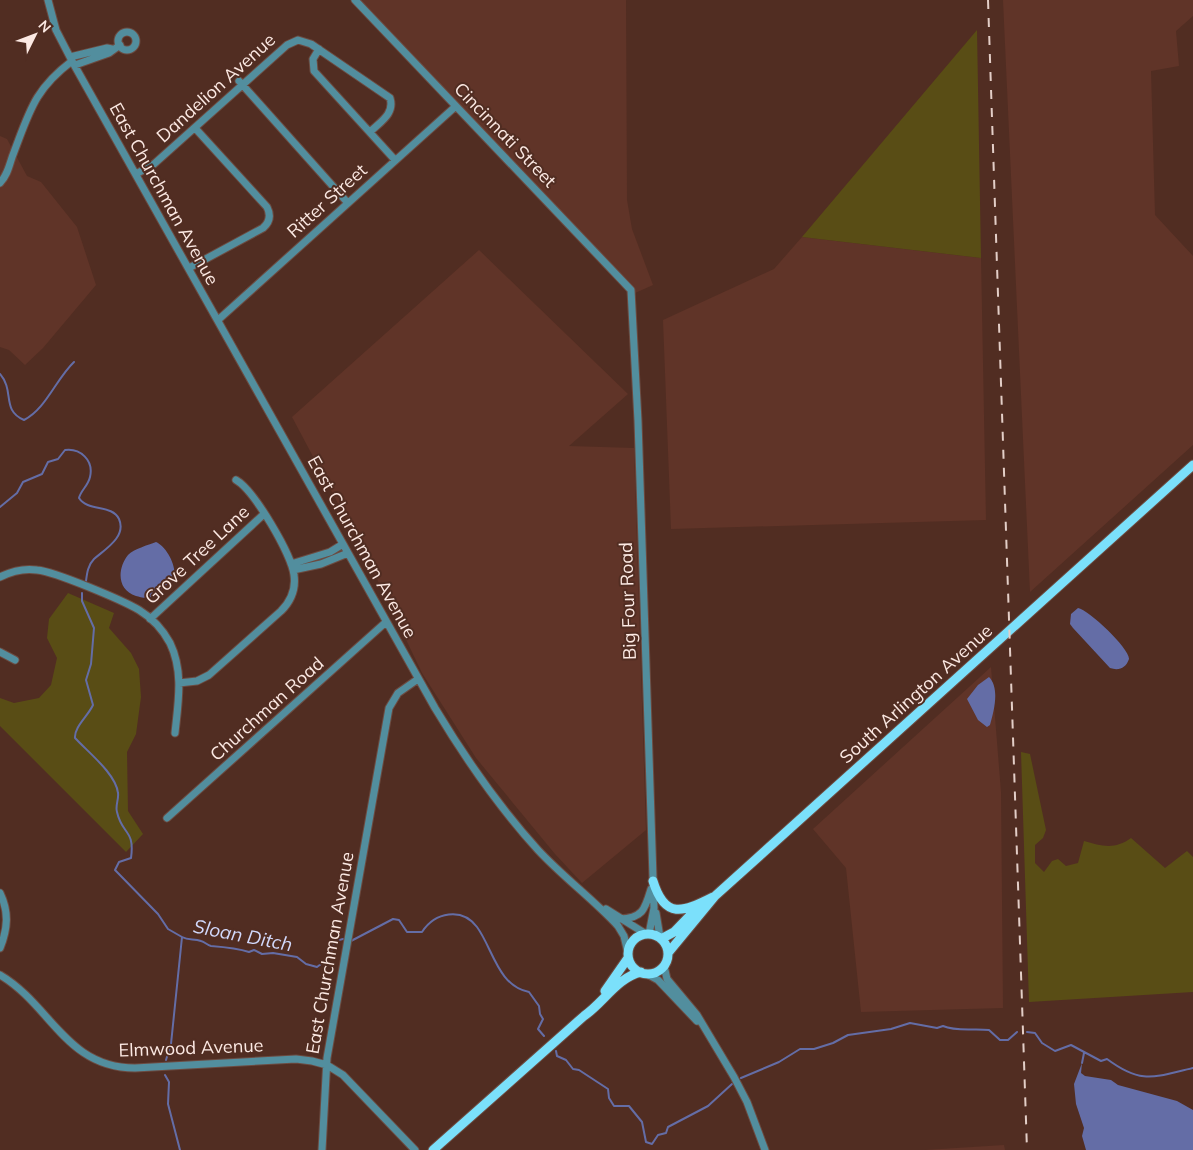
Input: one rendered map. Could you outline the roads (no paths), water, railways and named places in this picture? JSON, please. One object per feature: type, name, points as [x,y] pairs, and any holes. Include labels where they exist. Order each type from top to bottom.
[{"type":"main road","name":"South Arlington Avenue","points":[[668,953],[715,896],[1193,464]]},
{"type":"main road","points":[[653,881],[660,900],[670,908],[688,908],[715,896]]},
{"type":"main road","points":[[661,938],[674,932],[704,901]]},
{"type":"main road","points":[[432,1150],[584,1016],[598,1006],[625,978],[657,972],[664,966],[668,953],[666,945],[661,938],[647,934],[632,942],[618,975],[584,1016]]},
{"type":"main road","points":[[628,955],[633,967],[644,973]]},
{"type":"street","name":"East Churchman Avenue","points":[[48,0],[56,30],[72,61],[418,678],[398,693],[389,708],[326,1065],[322,1150]]},
{"type":"street","name":"Cincinnati Street","points":[[355,0],[625,282],[632,292]]},
{"type":"street","name":"Dandelion Avenue","points":[[136,174],[154,164],[195,128],[240,83],[291,42],[307,41],[390,98],[392,105],[390,113],[370,132]]},
{"type":"street","points":[[0,183],[8,174],[10,161],[37,95],[55,75],[72,61],[120,45]]},
{"type":"street","points":[[319,49],[313,59],[314,71],[395,160]]},
{"type":"street","points":[[240,83],[347,202]]},
{"type":"street","name":"Ritter Street","points":[[218,320],[456,106]]},
{"type":"street","points":[[189,268],[263,228],[269,218],[267,207],[195,128]]},
{"type":"street","name":"Big Four Road","points":[[632,292],[654,908],[661,938]]},
{"type":"street","points":[[179,683],[193,682],[206,677],[252,637],[289,600],[294,588],[292,567],[264,514],[252,494],[236,480]]},
{"type":"street","name":"Grove Tree Lane","points":[[150,619],[264,514]]},
{"type":"street","points":[[292,567],[330,552],[343,544]]},
{"type":"street","points":[[292,567],[321,564],[348,553]]},
{"type":"street","points":[[0,577],[26,569],[51,573],[129,605],[150,619],[170,643],[178,666],[179,683],[175,733]]},
{"type":"street","name":"Churchman Road","points":[[167,818],[386,622]]},
{"type":"street","points":[[0,652],[15,660]]},
{"type":"street","points":[[418,678],[463,753],[490,791],[527,837],[567,879],[618,926],[624,936],[628,955]]},
{"type":"street","points":[[567,879],[620,918],[647,934]]},
{"type":"street","points":[[620,918],[632,918],[640,913],[646,904],[653,881]]},
{"type":"street","points":[[0,893],[6,907],[7,921],[0,948]]},
{"type":"street","name":"Big Four Road","points":[[647,934],[654,908]]},
{"type":"street","points":[[664,966],[667,979],[691,1007],[739,1086],[765,1150]]},
{"type":"street","points":[[644,973],[658,980],[704,1029]]},
{"type":"street","name":"Elmwood Avenue","points":[[0,975],[20,989],[76,1048],[95,1061],[109,1066],[135,1068],[296,1059],[326,1065]]},
{"type":"street","points":[[326,1065],[348,1080],[415,1150]]},
{"type":"water","points":[[156,542],[160,544],[170,557],[174,567],[174,577],[154,596],[143,598],[136,596],[125,589],[122,584],[122,566],[128,555],[141,547]]},
{"type":"water","points":[[1078,608],[1091,615],[1123,647],[1129,659],[1124,667],[1119,669],[1110,668],[1073,628],[1070,624],[1071,614]]},
{"type":"water","points":[[989,677],[994,687],[995,700],[990,725],[987,727],[978,720],[967,699],[978,685]]},
{"type":"water","points":[[1082,1063],[1081,1073],[1085,1076],[1111,1080],[1118,1085],[1177,1101],[1193,1110],[1193,1150],[1086,1150],[1082,1136],[1084,1128],[1076,1104],[1074,1084]]},
{"type":"waterway","points":[[0,374],[7,387],[10,406],[17,416],[24,420],[39,409],[74,362]]},
{"type":"waterway","points":[[0,507],[17,493],[23,482],[42,474],[48,462],[58,459],[65,450],[76,451],[85,456],[91,471],[88,483],[79,498],[88,505],[106,509],[116,514],[121,526],[120,532],[113,542],[90,564],[86,581]]},
{"type":"waterway","points":[[82,593],[82,601],[94,628],[91,664],[86,680],[93,705],[79,726],[75,738],[107,771],[116,786],[118,795],[117,812],[122,825],[130,837],[132,849],[131,858],[119,862],[115,870],[158,914],[168,929],[182,937],[171,1044],[166,1060]]},
{"type":"waterway","name":"Sloan Ditch","points":[[351,941],[393,919],[399,920],[407,932],[422,932],[427,925],[441,916],[456,915],[464,917],[477,927],[503,975],[519,988],[529,992],[539,1006],[543,1019],[538,1029],[544,1036]]},
{"type":"waterway","name":"Sloan Ditch","points":[[182,937],[202,941],[211,946],[297,957],[306,964],[317,967],[329,958],[335,941],[343,939]]},
{"type":"waterway","name":"Sloan Ditch","points":[[741,1078],[779,1062],[800,1049],[814,1049],[833,1043],[848,1035],[891,1029],[910,1023],[937,1028],[943,1026],[954,1029],[989,1030],[1000,1040],[1008,1040],[1017,1032]]},
{"type":"waterway","name":"Sloan Ditch","points":[[1027,1032],[1035,1033],[1042,1043],[1055,1051],[1071,1045],[1101,1061],[1107,1059],[1130,1073],[1139,1076],[1158,1076],[1193,1068]]},
{"type":"waterway","name":"Sloan Ditch","points":[[556,1051],[557,1056],[566,1060],[573,1069],[579,1070],[608,1089],[609,1098],[614,1106],[629,1106],[642,1122],[646,1142],[652,1144],[658,1135],[666,1133],[668,1127],[708,1106],[732,1084]]},
{"type":"waterway","points":[[1082,1063],[1084,1053]]},
{"type":"waterway","points":[[165,1075],[169,1082],[168,1104],[180,1150]]},
{"type":"railway","points":[[988,0],[1027,1150]]}]
